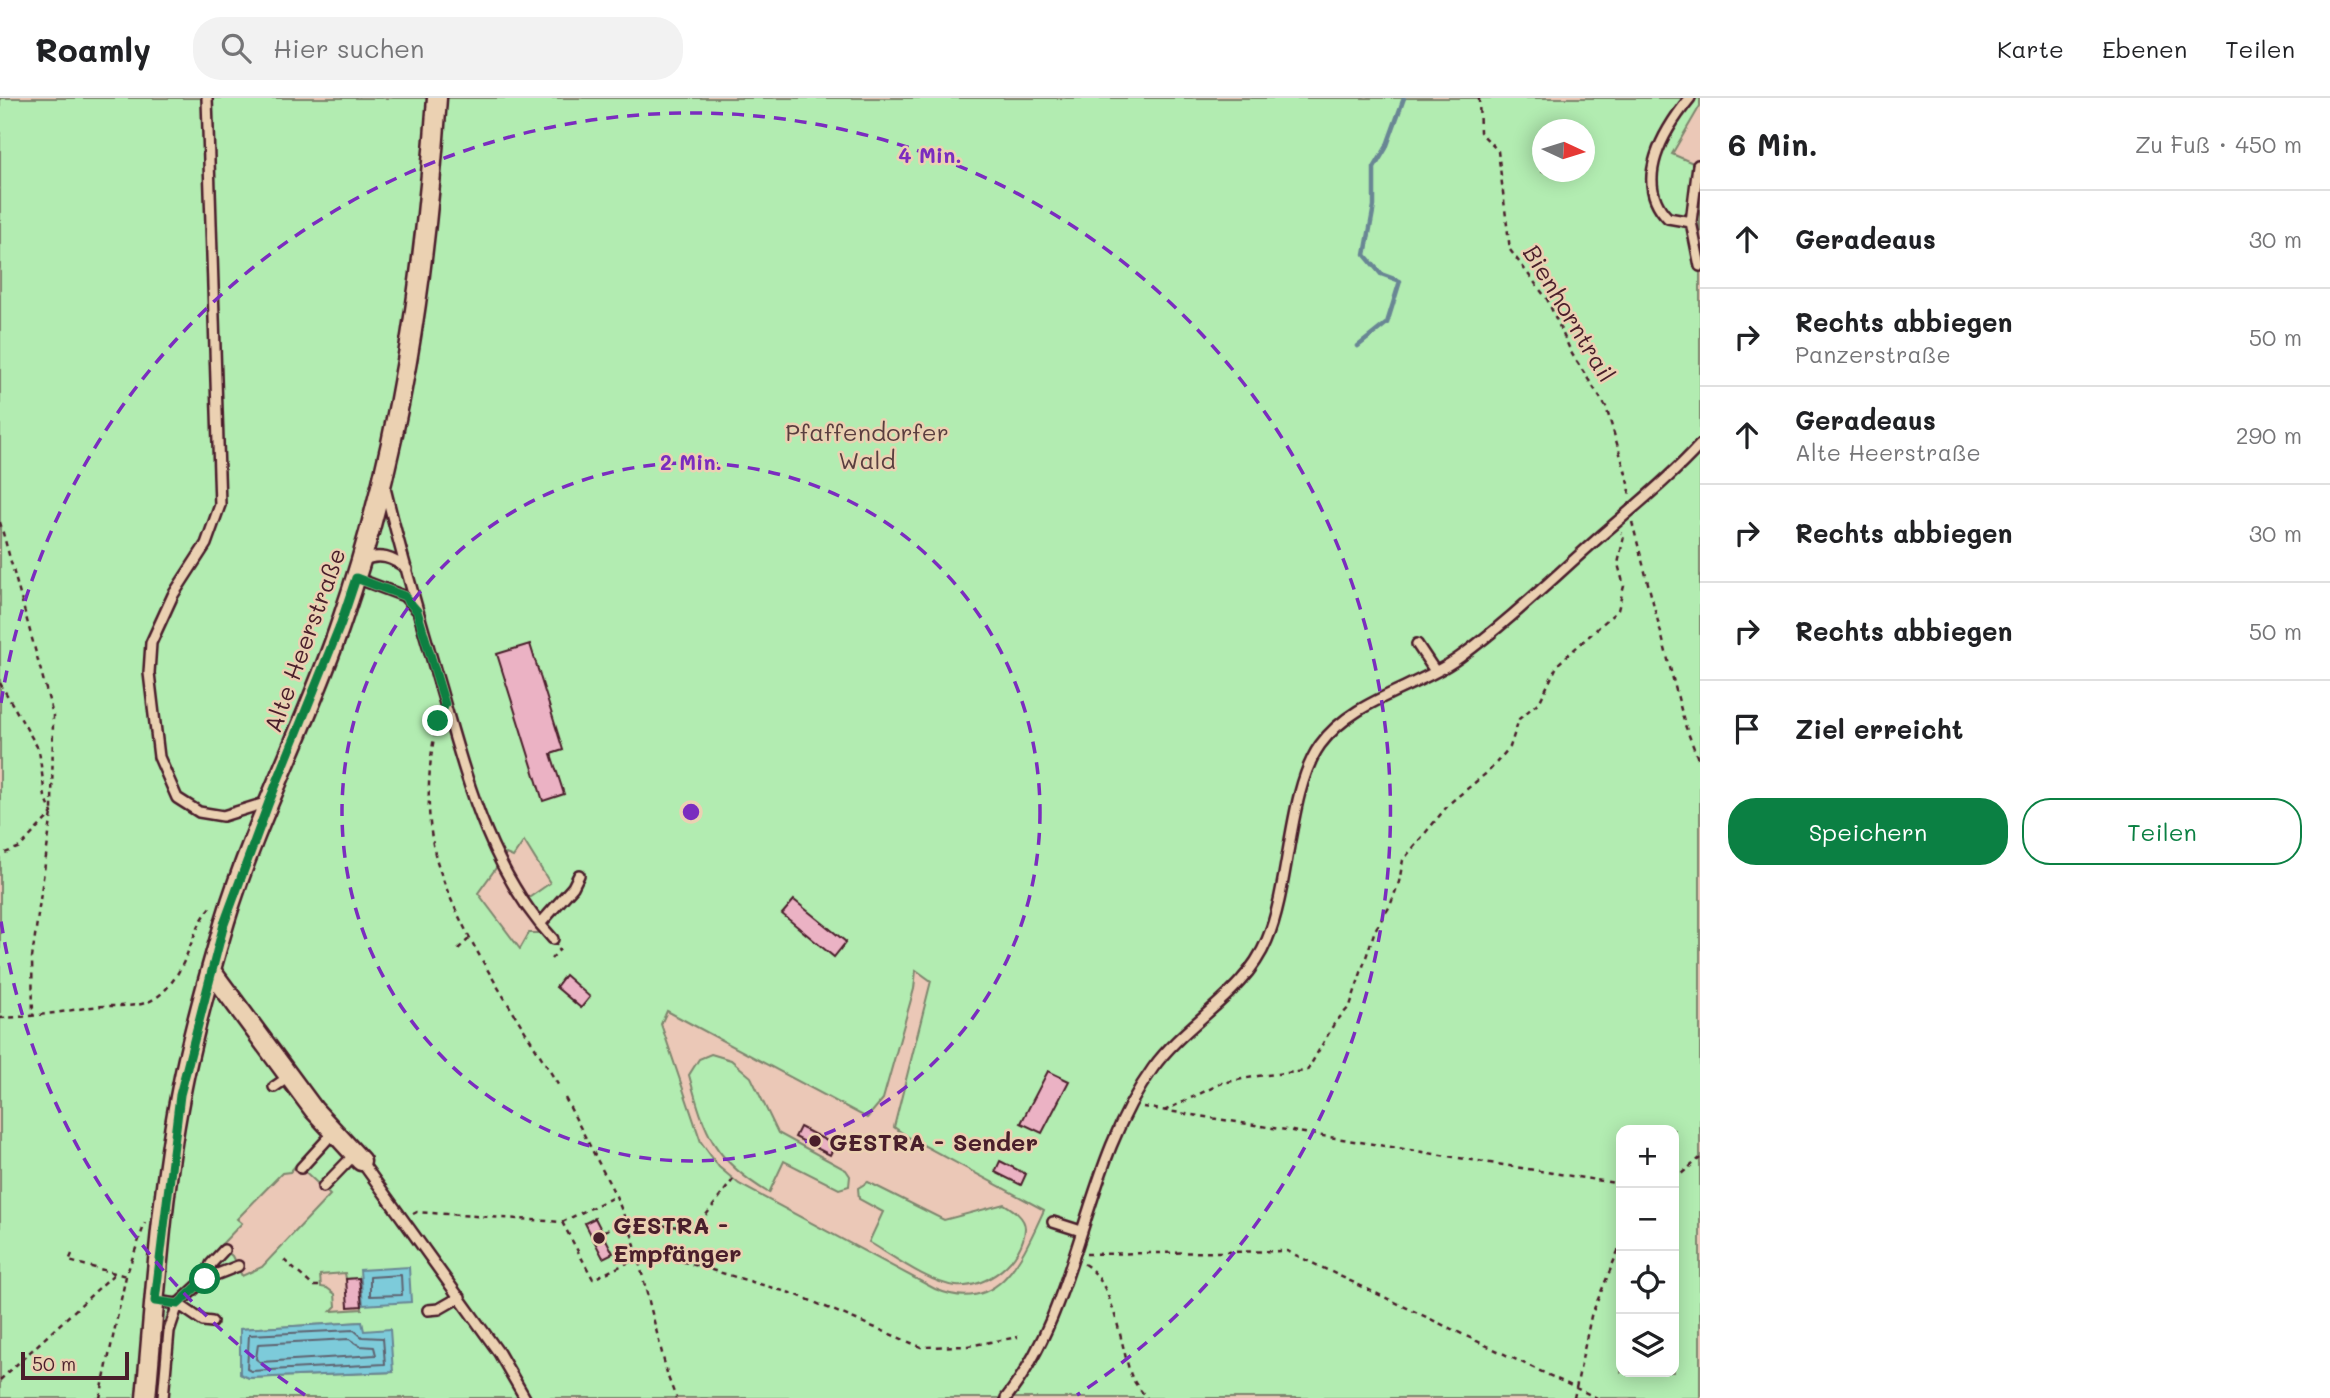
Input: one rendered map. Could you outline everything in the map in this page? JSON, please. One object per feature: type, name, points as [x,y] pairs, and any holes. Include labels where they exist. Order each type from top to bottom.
[{"type":"street","name":"Alte Heerstraße","points":[[146,1398],[166,1188],[180,1095],[236,887],[341,623],[382,477],[408,370],[415,326],[437,98]]},
{"type":"street","points":[[212,972],[333,1133],[358,1158]]},
{"type":"lane","points":[[207,98],[220,505],[206,544],[173,595],[151,643],[150,686],[159,757],[177,798],[199,812],[223,816],[269,802]]},
{"type":"lane","points":[[1690,98],[1659,148],[1652,186],[1653,198],[1668,218],[1691,222]]},
{"type":"lane","points":[[1698,165],[1692,192],[1691,222],[1700,266]]},
{"type":"lane","points":[[1006,1398],[1040,1345],[1104,1163],[1130,1105],[1155,1065],[1248,972],[1267,941],[1303,787],[1318,747],[1339,725],[1376,700],[1458,658],[1505,621],[1700,446]]},
{"type":"lane","points":[[382,477],[417,611],[445,704],[500,863],[553,939]]},
{"type":"lane","points":[[408,570],[396,560],[383,556],[370,557],[358,570],[404,596],[417,611]]},
{"type":"lane","points":[[1417,644],[1436,671]]},
{"type":"lane","points":[[540,924],[573,887],[579,875]]},
{"type":"lane","points":[[274,1087],[290,1076]]},
{"type":"lane","points":[[301,1168],[333,1133]]},
{"type":"lane","points":[[323,1187],[358,1158],[460,1297],[525,1398]]},
{"type":"lane","points":[[1053,1222],[1081,1231]]},
{"type":"lane","points":[[205,1279],[211,1264],[224,1250]]},
{"type":"lane","points":[[163,1398],[169,1331],[178,1304],[205,1279],[238,1266]]},
{"type":"lane","points":[[428,1310],[439,1309],[460,1297]]},
{"type":"lane","points":[[155,1301],[178,1304],[203,1321],[212,1322]]},
{"type":"path","name":"Bienhorntrail","points":[[1479,98],[1480,132],[1498,151],[1510,250],[1546,299],[1572,354],[1606,407],[1630,487],[1629,497],[1637,504]]},
{"type":"path","points":[[1625,514],[1635,525],[1685,725],[1700,764]]},
{"type":"path","points":[[0,522],[53,715],[52,813],[32,958],[33,1017]]},
{"type":"path","points":[[1164,1111],[1222,1083],[1258,1076],[1307,1072],[1334,1024],[1350,1006],[1375,930],[1390,906],[1399,883],[1403,859],[1450,803],[1489,771],[1510,747],[1519,719],[1540,701],[1558,664],[1618,610],[1624,586],[1618,564],[1624,536],[1613,525]]},
{"type":"path","points":[[0,683],[38,750],[45,797],[52,813]]},
{"type":"path","points":[[445,704],[434,737],[429,791],[430,822],[442,877],[461,924],[560,1088]]},
{"type":"path","points":[[0,856],[20,847],[52,813]]},
{"type":"path","points":[[0,1018],[33,1017],[89,1007],[143,1004],[156,998],[181,967],[203,916],[229,888],[236,887]]},
{"type":"path","points":[[458,948],[471,937]]},
{"type":"path","points":[[551,959],[562,947]]},
{"type":"path","points":[[565,1098],[616,1196],[627,1223],[667,1377],[676,1398]]},
{"type":"path","points":[[1130,1105],[1616,1183]]},
{"type":"path","points":[[1679,1176],[1700,1158]]},
{"type":"path","points":[[604,1231],[627,1223],[695,1228],[735,1177]]},
{"type":"path","points":[[405,1220],[417,1212],[562,1222],[616,1196]]},
{"type":"path","points":[[100,1398],[126,1276],[146,1221]]},
{"type":"path","points":[[562,1222],[593,1279],[638,1258],[657,1254],[797,1295],[921,1347],[968,1346],[1018,1337]]},
{"type":"path","points":[[1072,1257],[1087,1254],[1287,1251],[1597,1398]]},
{"type":"path","points":[[1574,1398],[1591,1316],[1618,1251]]},
{"type":"path","points":[[72,1254],[69,1261],[126,1276]]},
{"type":"path","points":[[1072,1257],[1097,1274],[1112,1310],[1132,1378],[1147,1398]]},
{"type":"path","points":[[284,1260],[313,1286],[321,1286]]},
{"type":"path","points":[[0,1380],[115,1273]]},
{"type":"green space","name":"Pfaffendorfer Wald","points":[[0,98],[1700,98],[1700,106],[1672,154],[1700,166],[1700,1398],[0,1398]],"holes":[[[524,841],[550,883],[523,902],[543,928],[538,933],[529,933],[520,949],[478,893],[506,854],[513,857]],[[916,970],[931,981],[894,1127],[1044,1210],[1017,1263],[992,1289],[976,1295],[957,1295],[935,1289],[739,1184],[719,1167],[701,1142],[661,1024],[667,1011],[867,1118],[883,1099],[914,989]],[[297,1164],[330,1195],[262,1267],[242,1276],[232,1256],[220,1246],[242,1223],[237,1219],[282,1173],[290,1172]],[[345,1273],[346,1279],[359,1278],[362,1309],[331,1311],[336,1306],[335,1294],[321,1287],[320,1275]],[[362,1322],[363,1331],[393,1372],[249,1378],[240,1374],[240,1329]]]},
{"type":"green space","points":[[711,1054],[731,1060],[751,1077],[778,1133],[846,1170],[850,1176],[849,1186],[839,1189],[784,1161],[769,1193],[736,1169],[714,1144],[707,1130],[689,1075],[699,1059]]},
{"type":"green space","points":[[868,1182],[944,1220],[1004,1204],[1023,1220],[1023,1240],[1011,1261],[979,1283],[956,1286],[935,1280],[869,1242],[883,1212],[859,1199],[858,1188]]},
{"type":"water","points":[[409,1267],[411,1302],[363,1305],[360,1270]]},
{"type":"water","points":[[362,1322],[364,1331],[390,1329],[393,1372],[249,1378],[240,1374],[240,1329]]},
{"type":"building","points":[[530,644],[563,750],[551,754],[564,794],[543,801],[497,654]]},
{"type":"building","points":[[794,900],[846,942],[834,957],[782,914]]},
{"type":"building","points":[[565,975],[590,997],[581,1008],[556,987]]},
{"type":"building","points":[[1048,1071],[1069,1081],[1042,1133],[1021,1123]]},
{"type":"building","name":"GESTRA - Sender","points":[[800,1127],[835,1145],[830,1155],[795,1137]]},
{"type":"building","points":[[1000,1161],[1026,1174],[1021,1185],[995,1172]]},
{"type":"building","name":"GESTRA - Empfänger","points":[[595,1218],[613,1253],[603,1258],[585,1223]]},
{"type":"building","points":[[359,1278],[362,1306],[348,1307],[346,1279]]},
{"type":"waterway","points":[[1358,346],[1387,323],[1400,281],[1381,274],[1365,255],[1374,206],[1374,168],[1386,148],[1404,98]]},
{"type":"place","name":"GESTRA - Sender","points":[[815,1141]]},
{"type":"place","name":"GESTRA - Empfänger","points":[[599,1238]]},
{"type":"route","points":[[205,1279],[178,1304],[155,1301],[166,1188],[180,1095],[236,887],[341,623],[356,578],[404,596],[417,611],[445,704],[438,721]]}]
